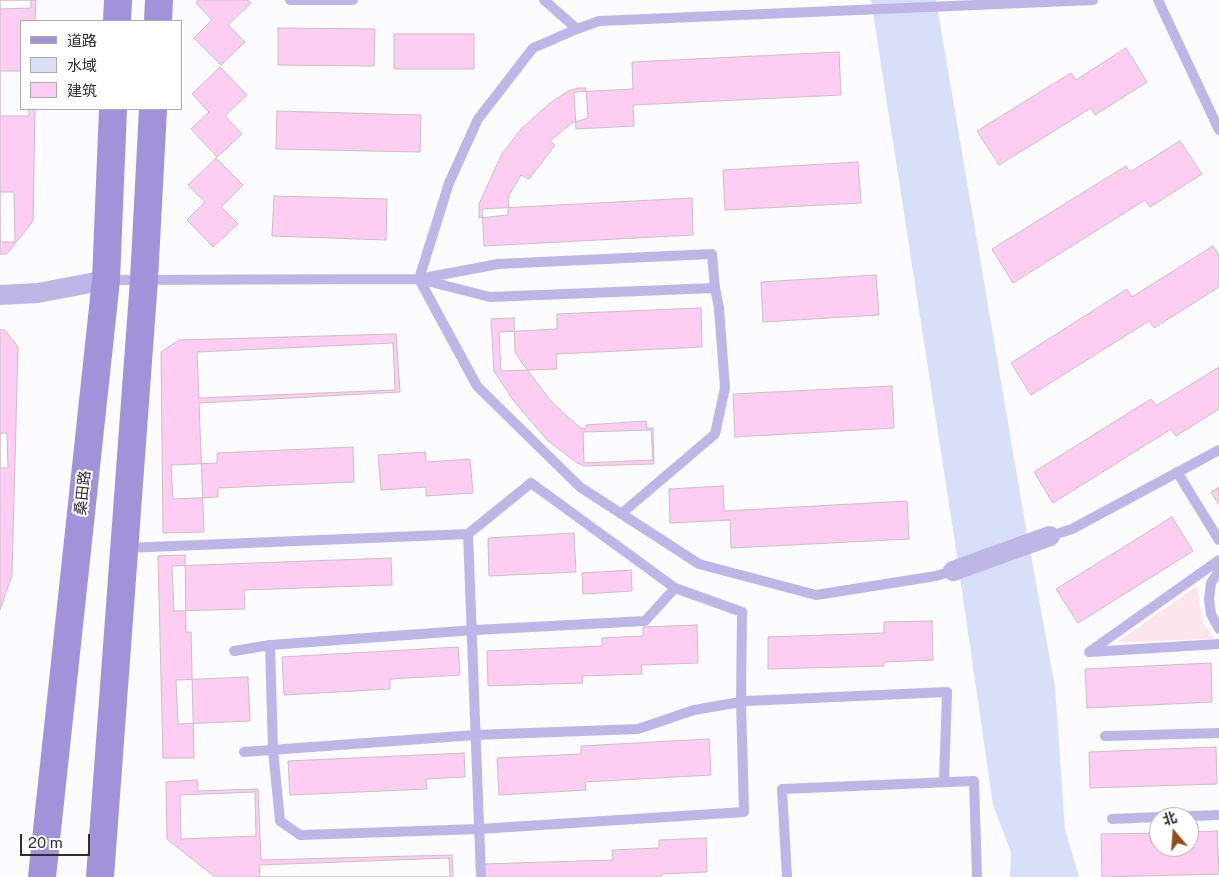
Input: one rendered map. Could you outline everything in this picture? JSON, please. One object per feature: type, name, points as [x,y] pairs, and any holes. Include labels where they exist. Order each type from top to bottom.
[{"type":"main road","points":[[117,20],[118,0]]},
{"type":"main road","points":[[158,20],[159,0]]},
{"type":"main road","name":"桑田路","points":[[42,877],[106,280],[113,110]]},
{"type":"main road","points":[[100,877],[144,280],[153,110]]},
{"type":"street","points":[[0,294],[38,293],[106,280]]},
{"type":"street","points":[[953,571],[1050,536]]},
{"type":"lane","points":[[290,0],[353,0]]},
{"type":"lane","points":[[544,0],[577,30]]},
{"type":"lane","points":[[953,571],[936,576],[816,595],[699,564],[580,487],[477,386],[419,279],[449,183],[478,119],[533,48],[599,21],[1093,0]]},
{"type":"lane","points":[[1158,0],[1219,130]]},
{"type":"lane","points":[[106,280],[419,279],[498,264],[712,254],[719,308],[725,388],[715,434],[622,514]]},
{"type":"lane","points":[[419,279],[490,297],[715,288]]},
{"type":"lane","points":[[1050,536],[1072,529],[1219,450]]},
{"type":"lane","points":[[1177,472],[1219,540]]},
{"type":"lane","points":[[124,548],[468,534],[531,483],[675,588],[742,612],[741,702],[744,812],[479,829],[300,835],[280,821],[273,750],[270,644]]},
{"type":"lane","points":[[468,534],[481,877]]},
{"type":"lane","points":[[1219,560],[1089,652],[1219,644]]},
{"type":"lane","points":[[1219,571],[1212,583],[1209,599],[1211,614],[1219,629]]},
{"type":"lane","points":[[234,651],[270,644],[471,630],[645,621],[675,588]]},
{"type":"lane","points":[[244,752],[476,735],[638,729],[694,710],[741,702],[946,692],[944,782]]},
{"type":"lane","points":[[1105,736],[1219,733]]},
{"type":"lane","points":[[787,877],[782,789],[974,781],[977,877]]},
{"type":"lane","points":[[1199,816],[1219,815]]},
{"type":"lane","points":[[1112,819],[1149,817]]},
{"type":"shaded area","points":[[1197,586],[1203,623],[1215,639],[1117,642]]},
{"type":"water","points":[[871,0],[936,0],[1026,529],[1055,687],[1065,829],[1079,877],[1010,877],[1011,852],[993,805],[956,549]]},
{"type":"building","points":[[0,0],[36,0],[35,20],[20,20],[20,110],[35,110],[33,221],[7,254],[0,254]]},
{"type":"building","points":[[0,0],[31,0],[31,8],[0,9]]},
{"type":"building","points":[[198,0],[247,0],[251,3],[228,25],[245,42],[221,65],[194,38],[212,20],[196,3]]},
{"type":"building","points":[[278,28],[375,29],[374,66],[278,65]]},
{"type":"building","points":[[394,34],[474,34],[474,69],[394,69]]},
{"type":"building","points":[[1126,48],[1147,82],[1095,115],[1091,108],[999,165],[977,131],[1071,73],[1076,80]]},
{"type":"building","points":[[839,52],[841,95],[633,105],[634,126],[576,129],[574,92],[633,89],[632,62]]},
{"type":"building","points":[[220,67],[247,95],[225,116],[242,134],[217,157],[191,129],[209,112],[192,94]]},
{"type":"building","points":[[0,71],[20,71],[20,110],[29,110],[29,116],[0,116]]},
{"type":"building","points":[[586,88],[588,118],[572,123],[550,141],[555,145],[529,179],[521,175],[509,195],[508,215],[479,218],[479,204],[502,154],[521,129],[549,104],[568,91]]},
{"type":"building","points":[[277,111],[421,115],[420,152],[276,149]]},
{"type":"building","points":[[1180,141],[1202,174],[1150,207],[1145,200],[1013,283],[992,249],[1126,166],[1130,172]]},
{"type":"building","points":[[216,158],[243,185],[221,207],[238,224],[213,247],[187,220],[205,202],[188,185]]},
{"type":"building","points":[[858,162],[861,203],[725,210],[723,170]]},
{"type":"building","points":[[0,192],[14,192],[15,242],[0,242]]},
{"type":"building","points":[[274,196],[387,199],[386,240],[272,236]]},
{"type":"building","points":[[692,198],[693,235],[484,246],[482,209]]},
{"type":"building","points":[[1213,246],[1219,256],[1219,287],[1154,328],[1149,321],[1031,395],[1011,363],[1127,289],[1132,297]]},
{"type":"building","points":[[876,275],[879,315],[763,322],[761,282]]},
{"type":"building","points":[[701,308],[702,347],[556,354],[557,369],[501,371],[499,332],[557,329],[557,314]]},
{"type":"building","points":[[514,318],[515,352],[550,400],[581,428],[586,429],[586,425],[646,421],[647,428],[653,428],[654,464],[585,466],[577,463],[547,440],[513,400],[494,371],[491,319]]},
{"type":"building","points":[[0,330],[5,330],[18,347],[12,575],[0,610]]},
{"type":"building","points":[[396,334],[400,392],[199,403],[204,532],[163,533],[161,352],[179,340]]},
{"type":"building","points":[[393,343],[395,390],[199,398],[197,352]]},
{"type":"building","points":[[1219,367],[1219,409],[1176,436],[1171,429],[1053,503],[1034,472],[1151,399],[1156,406]]},
{"type":"building","points":[[892,386],[894,428],[735,437],[733,394]]},
{"type":"building","points":[[651,430],[653,460],[584,463],[583,432]]},
{"type":"building","points":[[0,433],[7,433],[8,468],[0,468]]},
{"type":"building","points":[[353,447],[354,482],[218,488],[218,497],[173,499],[171,465],[217,463],[217,453]]},
{"type":"building","points":[[425,452],[426,462],[470,459],[473,493],[426,496],[426,487],[381,490],[378,455]]},
{"type":"building","points":[[723,486],[724,511],[907,501],[909,539],[731,548],[730,520],[670,523],[669,489]]},
{"type":"building","points":[[1219,487],[1219,505],[1211,492]]},
{"type":"building","points":[[1172,517],[1193,551],[1078,623],[1056,589]]},
{"type":"building","points":[[574,533],[576,572],[489,576],[488,538]]},
{"type":"building","points":[[185,555],[186,632],[191,632],[194,758],[163,758],[158,556]]},
{"type":"building","points":[[391,558],[392,585],[244,590],[245,609],[174,611],[172,566]]},
{"type":"building","points":[[631,570],[632,591],[583,594],[582,573]]},
{"type":"building","points":[[932,621],[933,660],[884,662],[884,666],[768,669],[768,637],[884,633],[884,622]]},
{"type":"building","points":[[697,625],[698,663],[641,665],[642,674],[582,676],[583,683],[488,686],[487,651],[602,646],[602,638],[643,636],[643,627]]},
{"type":"building","points":[[458,647],[460,675],[390,679],[390,689],[284,695],[282,657]]},
{"type":"building","points":[[1211,663],[1212,702],[1087,708],[1085,669]]},
{"type":"building","points":[[248,677],[250,721],[178,724],[176,680]]},
{"type":"building","points":[[709,739],[711,775],[585,782],[586,790],[499,795],[497,758],[581,754],[581,746]]},
{"type":"building","points":[[1216,747],[1217,784],[1090,788],[1089,752]]},
{"type":"building","points":[[464,753],[465,777],[426,779],[427,789],[290,795],[288,761]]},
{"type":"building","points":[[197,780],[198,791],[258,789],[261,860],[452,855],[453,877],[215,877],[167,839],[166,782]]},
{"type":"building","points":[[255,792],[256,836],[181,839],[180,795]]},
{"type":"building","points":[[1217,831],[1219,874],[1102,877],[1101,834],[1149,833],[1149,857],[1199,857],[1199,832]]},
{"type":"building","points":[[706,838],[707,872],[661,874],[661,877],[484,877],[483,864],[613,860],[612,850],[659,848],[659,840]]},
{"type":"building","points":[[449,858],[450,877],[260,877],[259,865]]}]
